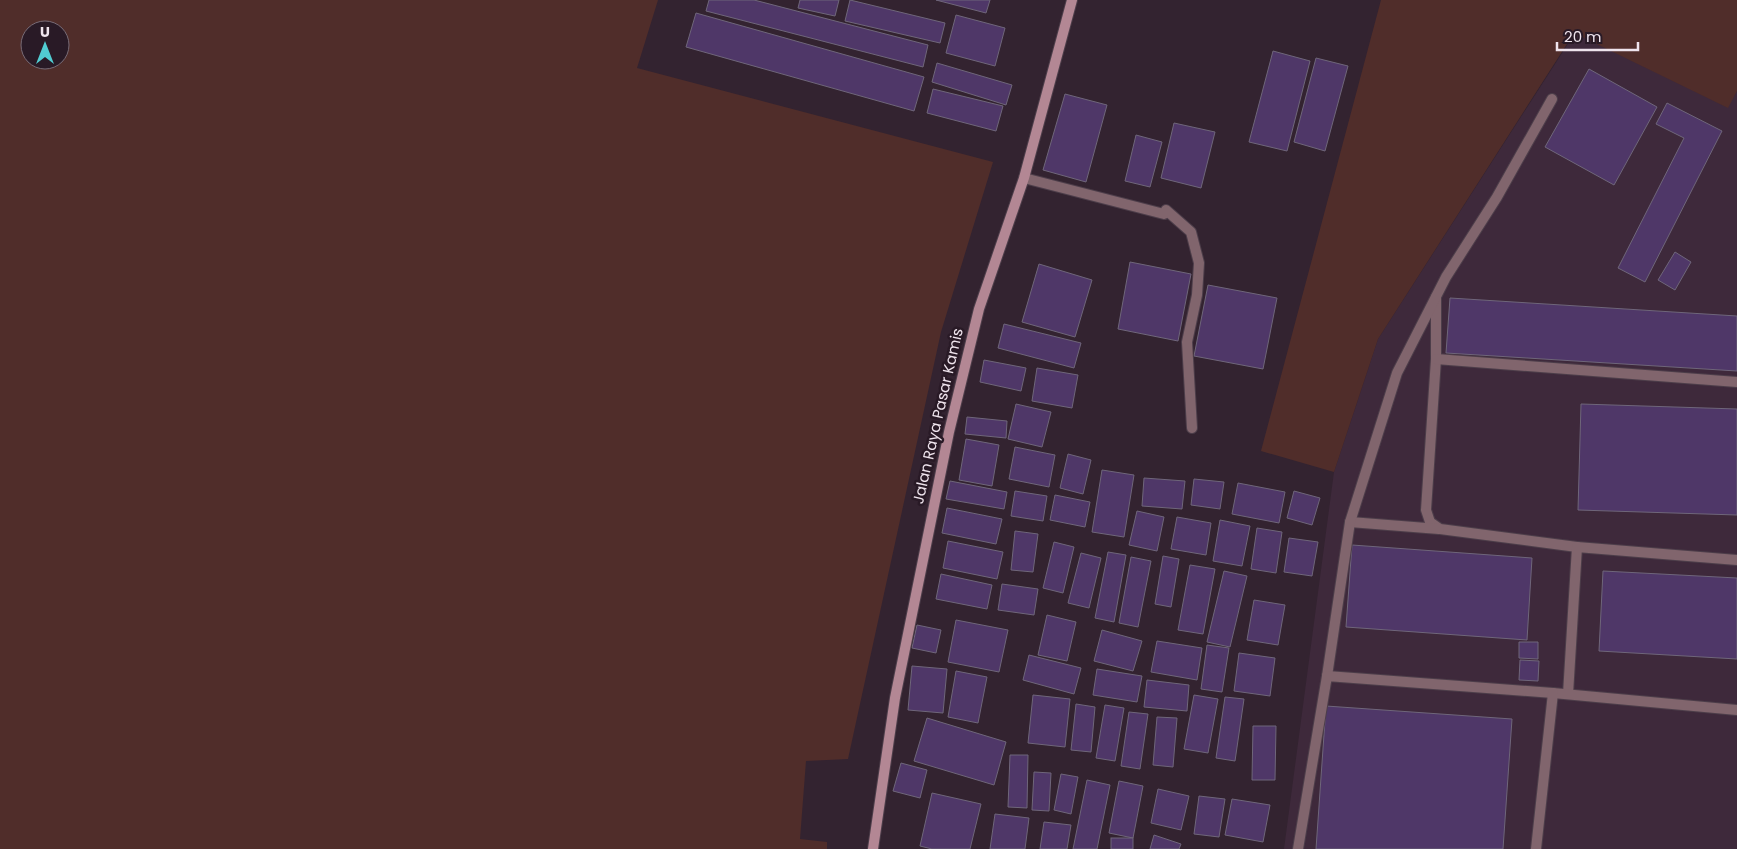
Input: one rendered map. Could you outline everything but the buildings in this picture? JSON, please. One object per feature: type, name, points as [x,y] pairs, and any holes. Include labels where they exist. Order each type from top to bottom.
[{"type":"main road","name":"Jalan Raya Pasar Kamis","points":[[873,849],[895,698],[949,432],[979,308],[1024,178],[1072,0]]},
{"type":"street","points":[[1298,849],[1350,522],[1397,373],[1446,277],[1497,197],[1552,100]]},
{"type":"street","points":[[1024,178],[1164,214],[1166,210],[1190,232],[1199,263],[1197,295],[1187,342],[1192,428]]},
{"type":"street","points":[[1436,295],[1436,359],[1426,510],[1430,522],[1440,529]]},
{"type":"street","points":[[1436,359],[1737,382]]},
{"type":"street","points":[[1350,522],[1440,529],[1577,547],[1737,560]]},
{"type":"street","points":[[1568,694],[1577,547]]},
{"type":"street","points":[[1327,676],[1568,694],[1737,710]]},
{"type":"street","points":[[1536,849],[1553,693]]},
{"type":"shaded area","points":[[0,0],[658,0],[637,68],[993,162],[941,332],[848,759],[806,761],[800,839],[827,842],[827,849],[0,849]]},
{"type":"shaded area","points":[[1381,0],[1737,0],[1737,91],[1728,108],[1574,33],[1378,339],[1334,472],[1261,451]]},
{"type":"shaded area","points":[[1575,33],[1727,107],[1737,91],[1737,849],[1284,849],[1334,472],[1378,339]]}]
